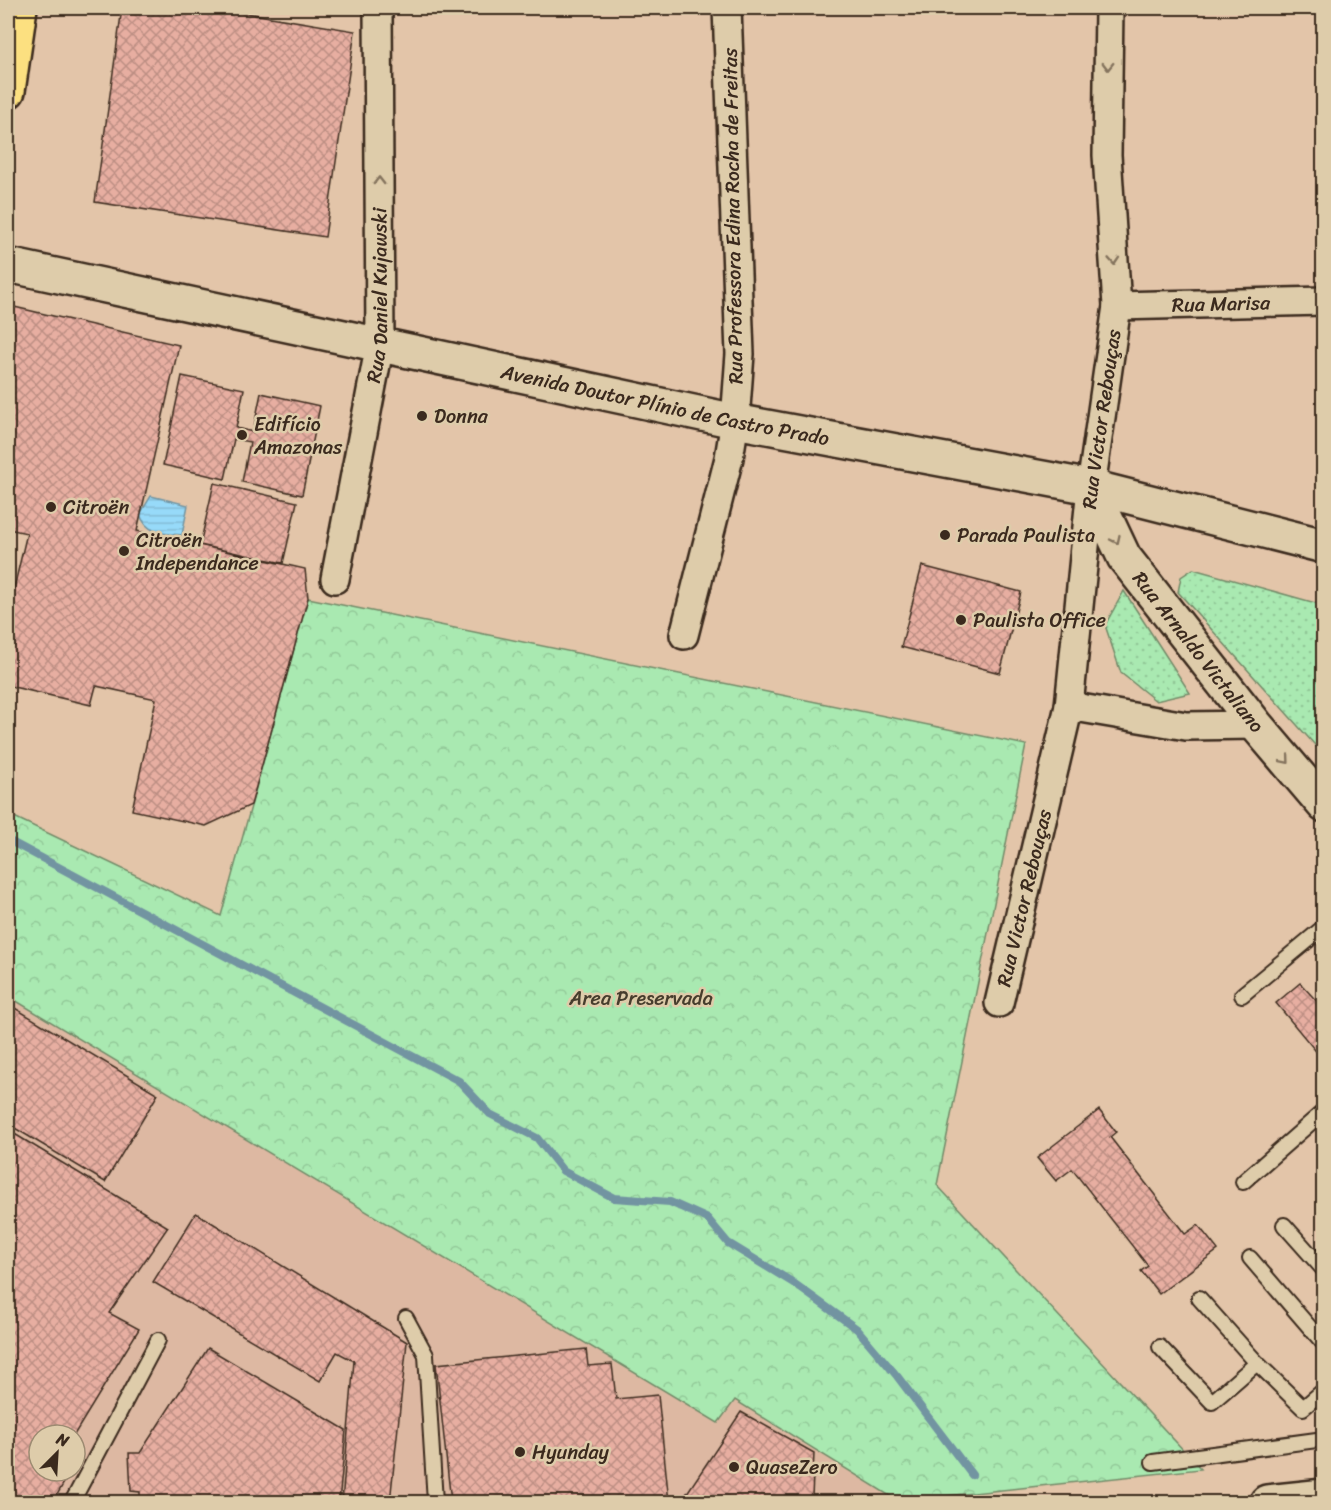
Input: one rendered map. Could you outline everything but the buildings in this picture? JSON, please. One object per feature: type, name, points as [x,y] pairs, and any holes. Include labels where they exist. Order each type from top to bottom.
[{"type":"main road","points":[[8,91],[20,8]]},
{"type":"street","name":"Rua Daniel Kujawski","points":[[334,579],[380,344],[378,8]]},
{"type":"street","name":"Rua Professora Edina Rocha de Freitas","points":[[684,635],[729,458],[735,421],[740,354],[727,8]]},
{"type":"street","name":"Rua Victor Rebouças","points":[[999,1002],[1069,706],[1091,487],[1117,306],[1107,155],[1109,8]]},
{"type":"street","name":"Avenida Doutor Plínio de Castro Prado","points":[[8,265],[735,421],[1091,487],[1323,546]]},
{"type":"street","name":"Rua Marisa","points":[[1117,306],[1323,302]]},
{"type":"street","name":"Rua Arnaldo Victaliano","points":[[1091,487],[1124,557],[1323,806]]},
{"type":"street","points":[[1069,706],[1186,726],[1256,725]]},
{"type":"street","points":[[1267,1503],[1323,1496]]},
{"type":"lane","points":[[1242,995],[1323,927]]},
{"type":"lane","points":[[1243,1182],[1323,1112]]},
{"type":"lane","points":[[1284,1225],[1323,1270]]},
{"type":"lane","points":[[1250,1258],[1323,1344]]},
{"type":"lane","points":[[1199,1299],[1257,1363],[1303,1408],[1323,1390]]},
{"type":"lane","points":[[406,1318],[426,1355],[435,1503]]},
{"type":"lane","points":[[72,1503],[158,1340]]},
{"type":"lane","points":[[1160,1347],[1212,1402],[1257,1363]]},
{"type":"lane","points":[[1153,1462],[1323,1439]]},
{"type":"shaded area","points":[[8,996],[717,1422],[735,1399],[898,1501],[8,1502]]},
{"type":"green space","points":[[1193,569],[1323,605],[1323,754],[1178,592],[1181,577]]},
{"type":"green space","points":[[1124,591],[1190,693],[1156,701],[1121,673],[1105,625]]},
{"type":"green space","name":"Area Preservada","points":[[308,598],[1026,745],[937,1185],[1201,1469],[898,1501],[735,1400],[718,1423],[8,996],[8,814],[221,916]]},
{"type":"water","points":[[151,496],[188,505],[182,535],[156,532],[143,521],[140,514]]},
{"type":"waterway","points":[[8,840],[459,1081],[490,1114],[537,1138],[563,1171],[614,1198],[670,1202],[708,1219],[728,1243],[792,1282],[857,1329],[897,1376],[972,1475]]},
{"type":"place","name":"Donna","points":[[422,416]]},
{"type":"place","name":"Edifício Amazonas","points":[[242,435]]},
{"type":"place","name":"Citroën","points":[[51,507]]},
{"type":"place","name":"Parada Paulista","points":[[945,535]]},
{"type":"place","name":"Citroën Independance","points":[[124,551]]},
{"type":"place","name":"Paulista Office","points":[[961,620]]},
{"type":"place","name":"Hyunday","points":[[520,1452]]},
{"type":"place","name":"QuaseZero","points":[[734,1467]]}]
